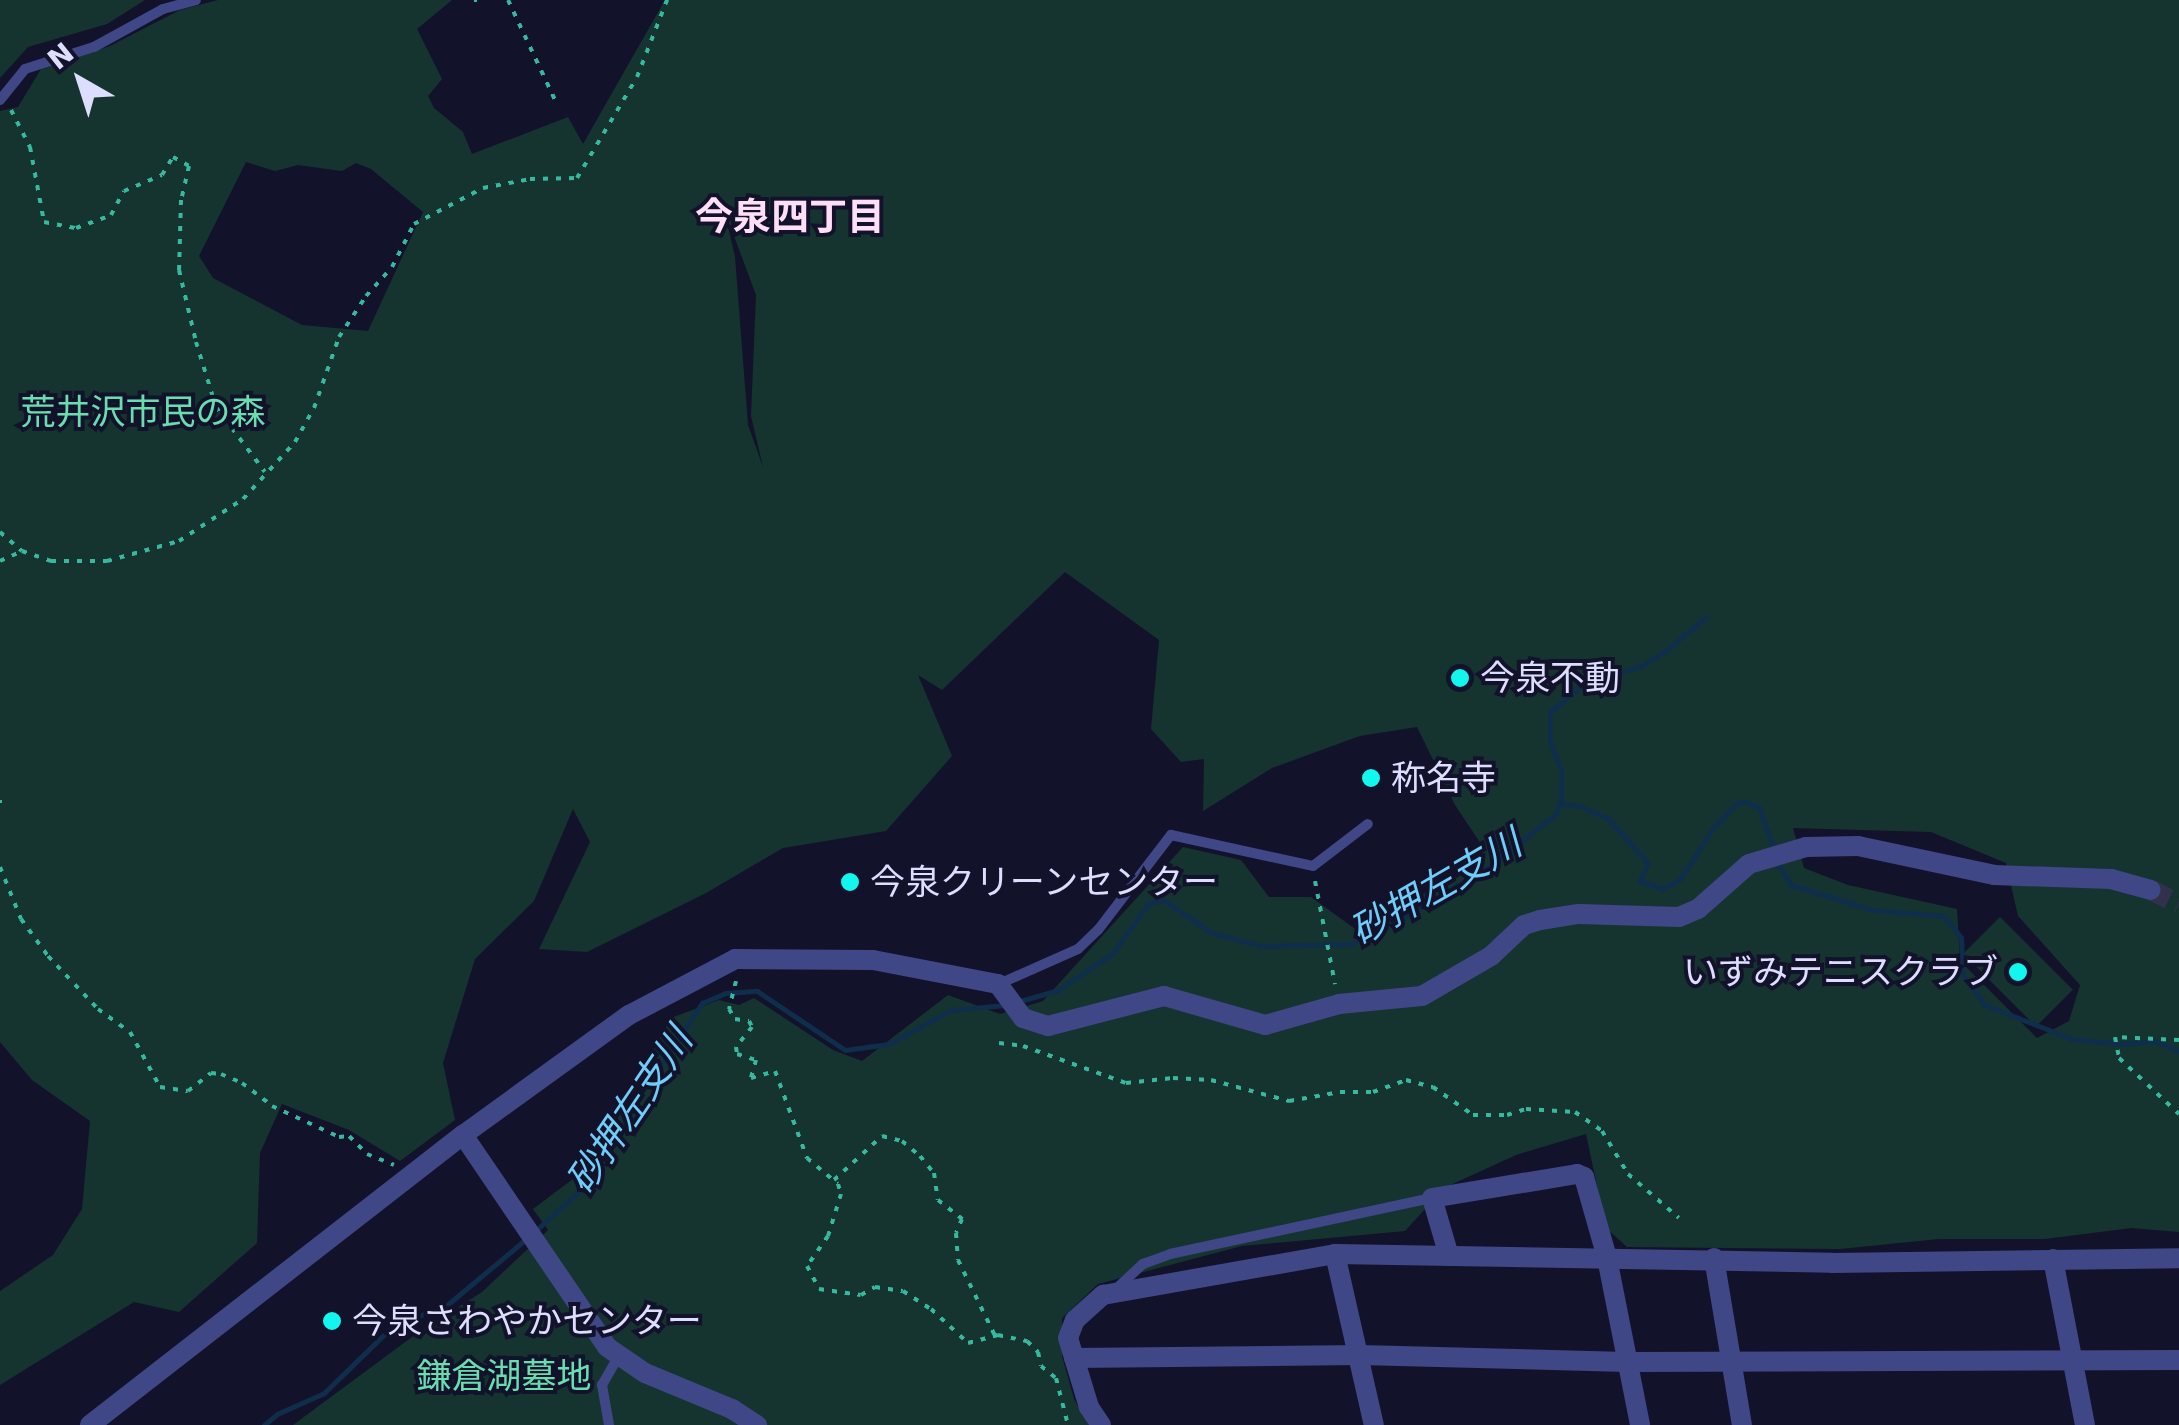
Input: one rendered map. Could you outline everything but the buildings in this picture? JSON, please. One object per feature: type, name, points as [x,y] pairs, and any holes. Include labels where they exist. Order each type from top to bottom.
[{"type":"street","points":[[90,1425],[411,1174],[628,1015],[735,959],[874,960],[998,984],[1023,1018],[1048,1026],[1164,996],[1265,1025],[1338,1004],[1406,1000],[1443,988],[1491,956],[1524,925],[1540,920],[1579,914],[1679,917],[1698,909],[1749,864],[1806,846],[1858,846],[1994,875],[2111,879],[2151,890]]},
{"type":"street","points":[[463,1135],[597,1334],[618,1357],[757,1425]]},
{"type":"street","points":[[1450,1256],[1432,1198],[1577,1174],[1584,1177],[1607,1258],[1640,1425]]},
{"type":"street","points":[[1335,1254],[1374,1425]]},
{"type":"street","points":[[1100,1425],[1089,1407],[1068,1338],[1072,1326],[1103,1295],[1335,1254],[1832,1263],[2179,1258]]},
{"type":"street","points":[[1714,1258],[1742,1425]]},
{"type":"street","points":[[2054,1259],[2070,1358],[2086,1425]]},
{"type":"street","points":[[1074,1358],[1360,1355],[1627,1362],[2179,1360]]},
{"type":"lane","points":[[3,99],[26,69],[94,47],[162,9],[196,0]]},
{"type":"lane","points":[[998,984],[1078,949],[1098,930],[1171,834],[1312,866],[1368,824]]},
{"type":"lane","points":[[1115,1290],[1143,1264],[1170,1254],[1232,1245],[1432,1198]]},
{"type":"lane","points":[[610,1425],[602,1385],[618,1357]]},
{"type":"path","points":[[508,0],[557,104]]},
{"type":"path","points":[[0,532],[22,551],[51,561],[107,561],[179,541],[243,499],[295,442],[314,408],[340,337],[366,296],[392,266],[414,224],[483,188],[530,179],[577,178],[637,77],[667,0]]},
{"type":"path","points":[[3,99],[30,147],[44,222],[76,228],[111,215],[124,192],[162,176],[173,157],[188,166],[181,200],[179,270],[196,342],[216,408],[265,472]]},
{"type":"path","points":[[0,561],[22,551]]},
{"type":"path","points":[[1312,866],[1338,1004]]},
{"type":"path","points":[[0,867],[21,918],[48,956],[98,1009],[130,1032],[160,1086],[188,1091],[211,1074],[221,1074],[242,1083],[272,1106],[339,1137],[349,1136],[367,1154],[411,1174]]},
{"type":"path","points":[[754,958],[737,979],[729,1004],[735,1019],[752,1023],[736,1051],[756,1060],[751,1078],[774,1071],[807,1158],[834,1180],[842,1194],[836,1217],[807,1266],[819,1289],[861,1295],[875,1287],[903,1291],[931,1309],[968,1343],[996,1336],[1027,1341],[1034,1347],[1040,1366],[1056,1378],[1068,1425]]},
{"type":"path","points":[[2179,1040],[2115,1037],[2117,1052],[2179,1114]]},
{"type":"path","points":[[999,1043],[1023,1046],[1126,1083],[1172,1078],[1211,1080],[1289,1102],[1340,1092],[1372,1092],[1406,1080],[1433,1087],[1473,1115],[1507,1115],[1526,1109],[1575,1112],[1602,1132],[1628,1174],[1679,1218]]},
{"type":"path","points":[[834,1180],[882,1136],[902,1141],[920,1156],[934,1173],[938,1200],[962,1219],[956,1233],[958,1260],[996,1336]]},
{"type":"green space","points":[[0,0],[145,0],[107,24],[28,47],[0,78]]},
{"type":"green space","points":[[218,0],[452,0],[417,29],[442,79],[428,96],[434,108],[463,132],[472,154],[568,117],[583,144],[665,0],[2179,0],[2179,1232],[2131,1228],[2045,1239],[1939,1239],[1840,1249],[1627,1247],[1606,1228],[1586,1134],[1516,1155],[1444,1188],[1405,1231],[1242,1246],[1098,1284],[1062,1318],[1062,1356],[1074,1399],[1089,1425],[293,1425],[416,1334],[482,1292],[548,1230],[533,1209],[573,1179],[603,1119],[643,1067],[671,1018],[719,1000],[739,1005],[754,998],[833,1050],[862,1061],[948,995],[1000,1014],[1043,1001],[1183,847],[1241,860],[1269,897],[1311,897],[1358,931],[1475,865],[1481,844],[1455,805],[1417,727],[1360,736],[1272,768],[1203,811],[1204,759],[1181,762],[1151,729],[1159,640],[1065,572],[942,690],[918,675],[952,756],[886,831],[783,848],[706,893],[587,952],[539,949],[590,842],[573,809],[534,901],[475,959],[443,1063],[455,1120],[400,1161],[349,1130],[282,1104],[260,1153],[257,1243],[179,1312],[134,1302],[0,1385],[0,1291],[53,1255],[82,1209],[90,1121],[32,1080],[0,1042],[0,111],[18,107],[41,69],[110,46],[180,10]],"holes":[[[246,162],[275,171],[298,165],[342,171],[356,163],[371,169],[423,212],[368,331],[302,325],[213,278],[199,256]],[[724,209],[756,295],[751,416],[763,467],[748,425],[735,257]],[[1793,828],[1931,832],[2006,863],[2018,916],[2080,985],[2069,1021],[2037,1038],[1960,961],[1957,909],[1848,885],[1804,868]]]},
{"type":"green space","name":"いずみテニスクラブ","points":[[2000,917],[2073,990],[2036,1027],[1963,954]]},
{"type":"waterway","name":"砂押左支川","points":[[1020,1001],[1058,990],[1113,953],[1148,904],[1164,900],[1212,933],[1261,946],[1352,944],[1393,924],[1491,865],[1556,814],[1561,799],[1561,770],[1550,741],[1550,712],[1582,685],[1643,665],[1706,617]]},
{"type":"waterway","points":[[1561,804],[1580,806],[1607,818],[1648,863],[1640,881],[1663,889],[1681,878],[1713,828],[1736,804],[1745,801],[1759,808],[1775,851]]},
{"type":"waterway","points":[[1777,862],[1791,885],[1873,910],[1944,916],[1961,938],[1963,975],[1985,1005],[2072,1039],[2122,1044],[2155,1041],[2179,1051]]},
{"type":"waterway","name":"砂押左支川","points":[[535,1231],[593,1179],[645,1087],[702,1003],[726,993],[757,991],[845,1050],[889,1044],[951,1010],[1005,1005]]},
{"type":"waterway","name":"砂押左支川","points":[[264,1425],[277,1414],[324,1393],[393,1326],[447,1305],[527,1238]]},
{"type":"tunnel","points":[[2151,890],[2179,904]]},
{"type":"place","name":"今泉不動","points":[[1460,678]]},
{"type":"place","name":"称名寺","points":[[1371,778]]},
{"type":"place","name":"今泉クリーンセンター","points":[[850,882]]},
{"type":"place","name":"いずみテニスクラブ","points":[[2018,972]]},
{"type":"place","name":"今泉さわやかセンター","points":[[332,1321]]},
{"type":"district","name":"今泉四丁目","points":[[790,218]]},
{"type":"park label","name":"荒井沢市民の森","points":[[143,412]]},
{"type":"park label","name":"鎌倉湖墓地","points":[[504,1376]]}]
